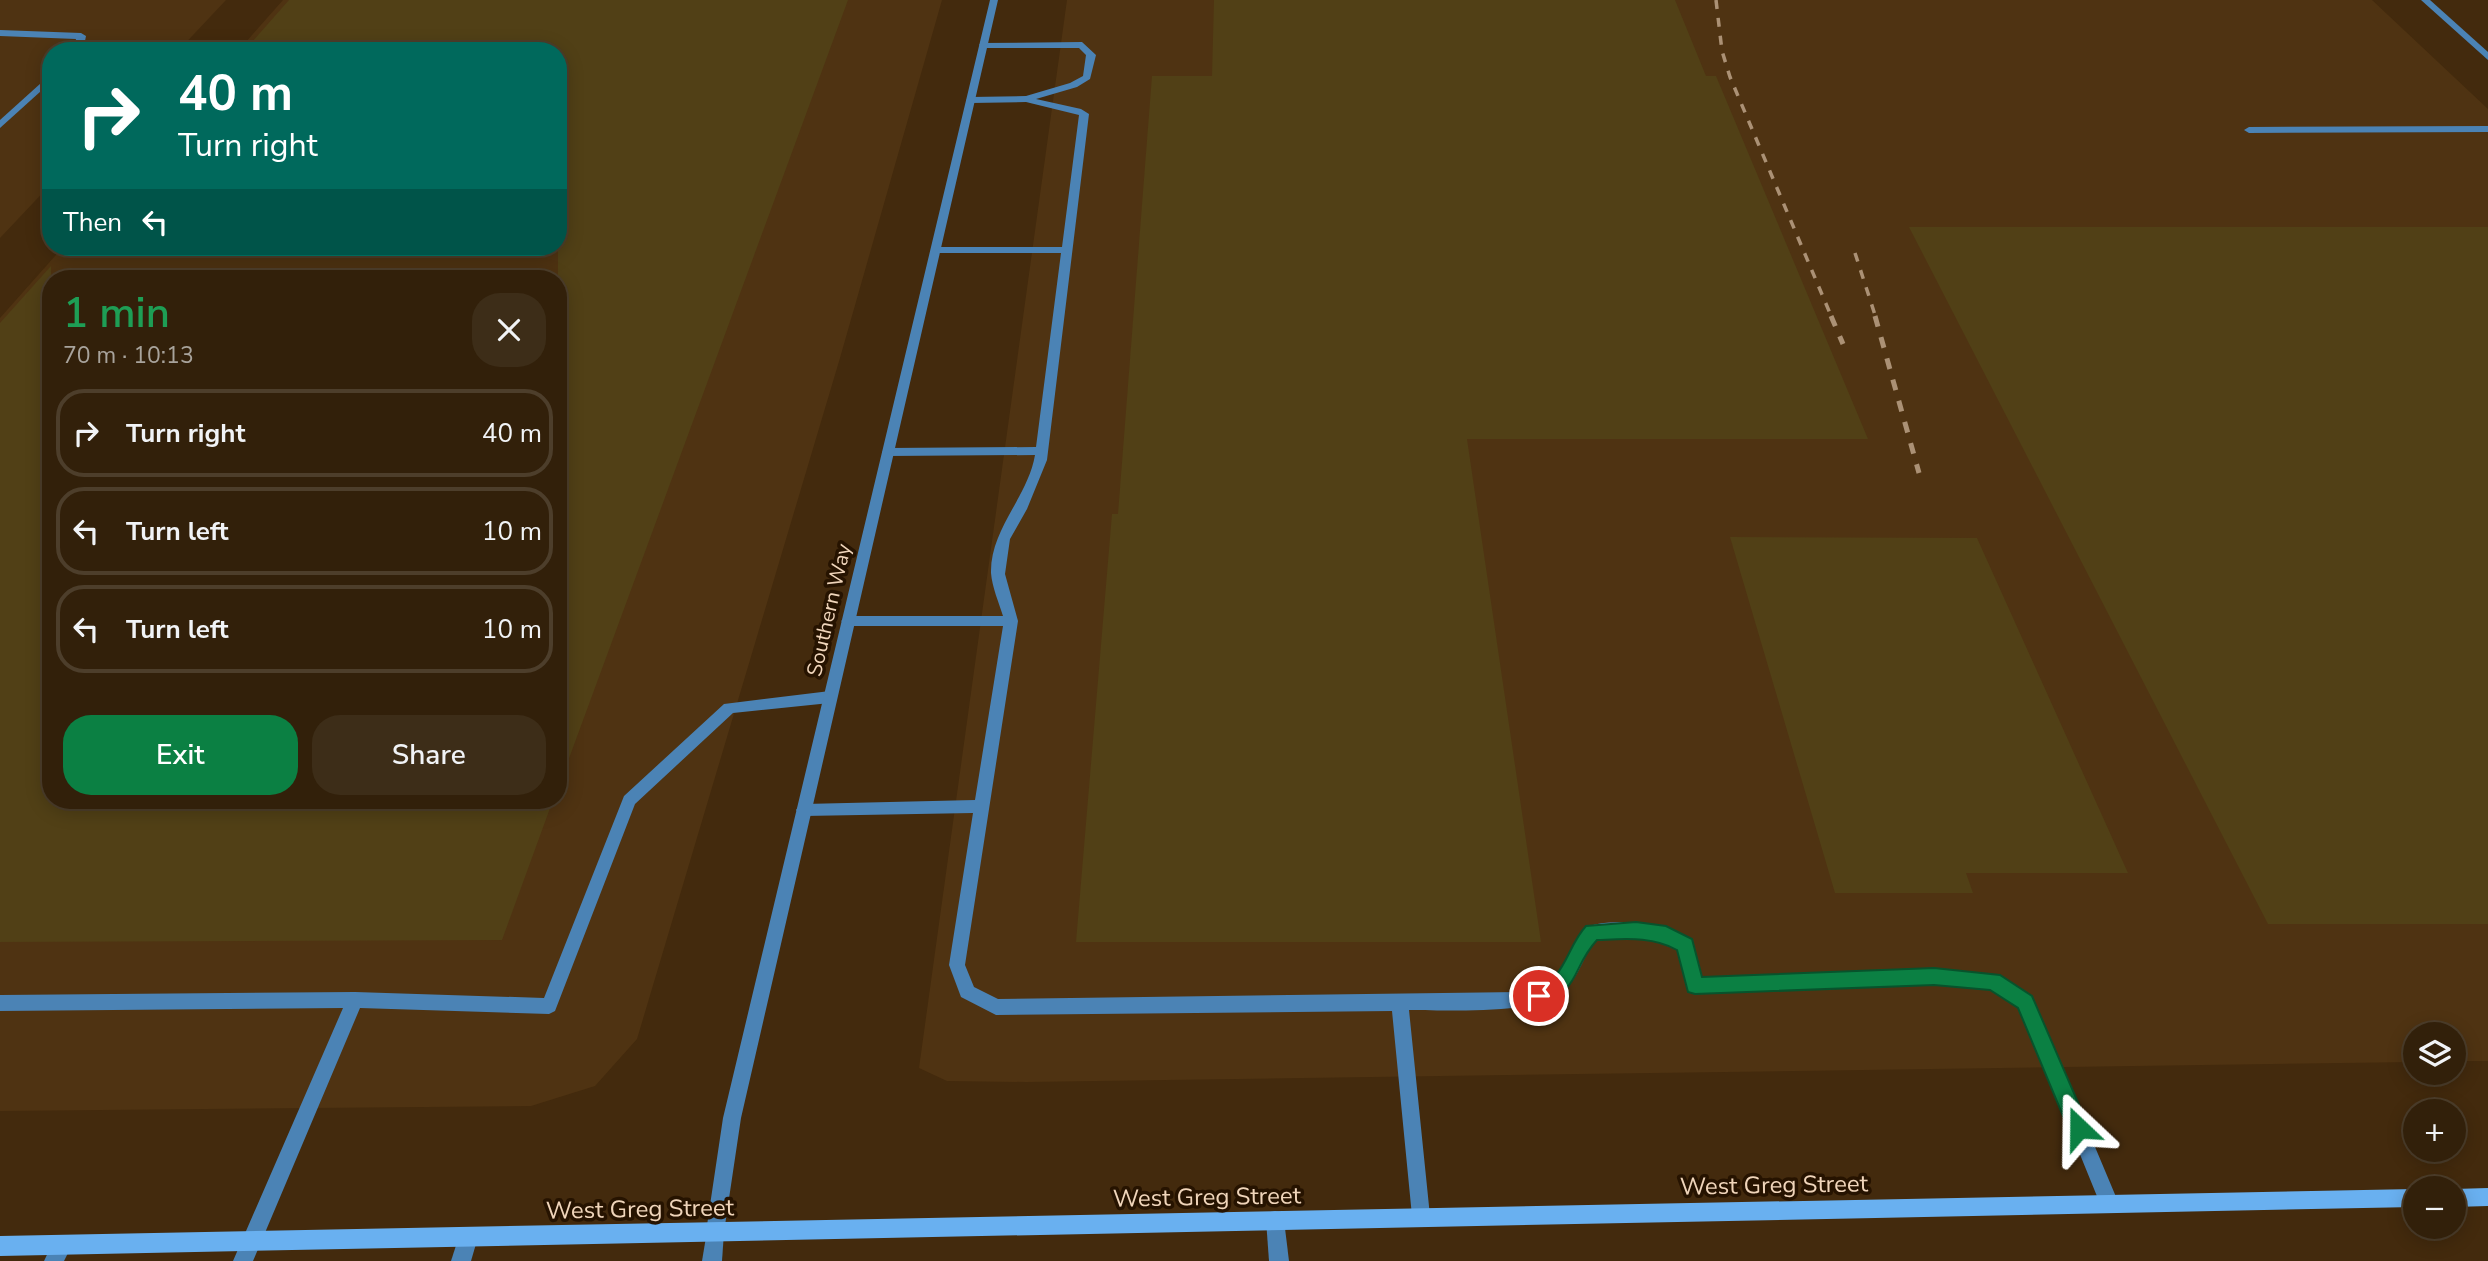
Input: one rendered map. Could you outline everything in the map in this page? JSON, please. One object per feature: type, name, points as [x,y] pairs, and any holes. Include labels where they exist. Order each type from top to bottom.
[{"type":"main road","points":[[2466,1198],[2488,1197]]},
{"type":"main road","name":"West Greg Street","points":[[0,1247],[58,1253],[254,1241],[2403,1198]]},
{"type":"street","name":"Southern Way","points":[[712,1261],[732,1118],[994,0]]},
{"type":"street","points":[[2425,0],[2488,57]]},
{"type":"street","points":[[0,33],[81,36],[80,42]]},
{"type":"street","points":[[984,46],[1082,45],[1091,55],[1087,78],[1077,85],[1045,89],[1028,99]]},
{"type":"street","points":[[0,125],[42,85]]},
{"type":"street","points":[[971,100],[1028,99],[1043,107],[1077,110],[1084,114],[1041,460],[1021,509],[1003,539],[998,574],[1011,621],[957,965],[967,992],[996,1007],[1465,1002],[1539,996],[1562,982],[1582,943],[1592,932],[1636,930],[1666,934],[1685,945],[1695,986],[1934,976],[1994,982],[2025,1002],[2110,1204]]},
{"type":"street","points":[[2249,130],[2488,129]]},
{"type":"street","points":[[936,250],[1067,250]]},
{"type":"street","points":[[888,452],[1041,451]]},
{"type":"street","points":[[848,621],[1011,621]]},
{"type":"street","points":[[0,1003],[355,1000],[549,1006],[629,800],[729,708],[830,697]]},
{"type":"street","points":[[804,810],[984,806]]},
{"type":"street","points":[[243,1261],[254,1241],[355,1000]]},
{"type":"street","points":[[1400,1002],[1421,1216]]},
{"type":"street","points":[[1275,1220],[1279,1261]]},
{"type":"street","points":[[461,1261],[468,1237]]},
{"type":"shaded area","points":[[0,0],[226,0],[186,42],[42,42],[42,194],[0,238]]},
{"type":"shaded area","points":[[283,0],[942,0],[840,358],[637,1039],[595,1086],[531,1106],[0,1111],[0,318],[42,271],[42,809],[567,809],[567,270],[43,270],[55,256],[567,256],[567,42],[246,42]]},
{"type":"shaded area","points":[[1067,0],[2372,0],[2488,109],[2488,1061],[2466,1061],[2466,1022],[2403,1022],[2403,1062],[1026,1082],[947,1081],[919,1068]]},
{"type":"building","points":[[289,0],[848,0],[567,764],[567,270],[558,270],[558,256],[567,256],[567,42],[252,42]]},
{"type":"building","points":[[1214,0],[1675,0],[1706,76],[1716,76],[1868,439],[1467,439],[1541,942],[1076,942],[1112,514],[1118,514],[1152,76],[1212,76]]},
{"type":"building","points":[[1909,227],[2488,227],[2488,924],[2268,924]]},
{"type":"building","points":[[42,276],[42,809],[550,809],[502,940],[0,942],[0,323]]},
{"type":"building","points":[[1730,537],[1977,538],[2128,873],[1966,873],[1973,893],[1835,893]]},
{"type":"railway","points":[[1716,0],[1722,51],[1730,77],[1832,318]]},
{"type":"railway","points":[[1855,253],[1876,318]]},
{"type":"railway","points":[[1831,316],[1843,344]]},
{"type":"railway","points":[[1875,316],[1919,473]]},
{"type":"route","points":[[1539,996],[1562,982],[1582,943],[1592,932],[1636,930],[1666,934],[1685,945],[1695,986],[1934,976],[1994,982],[2025,1002],[2079,1128]]}]
